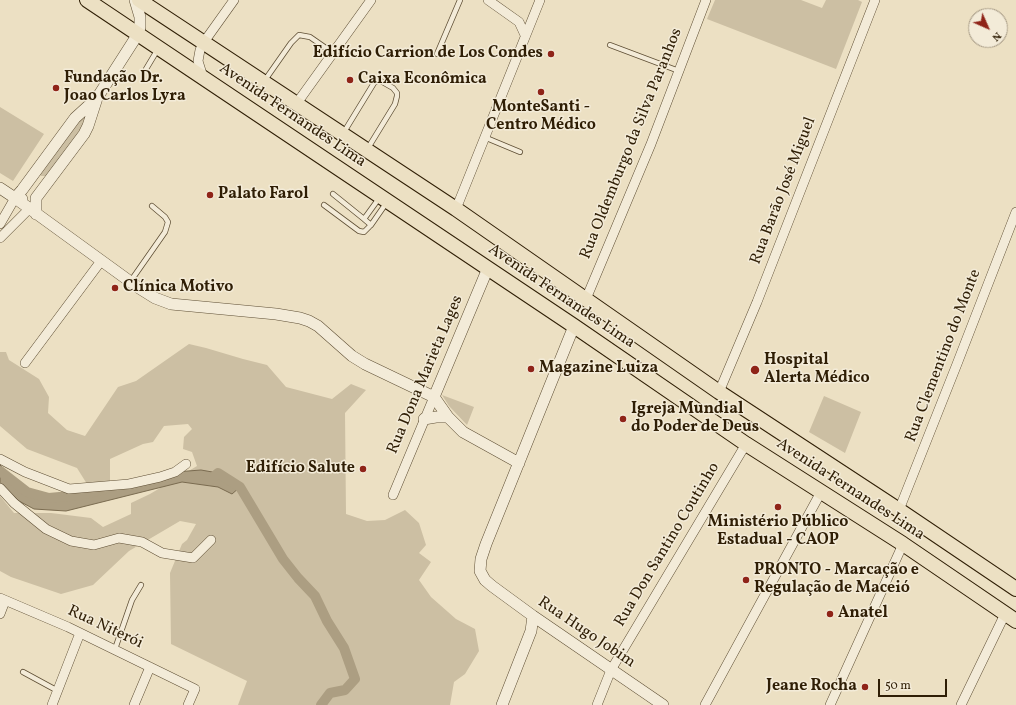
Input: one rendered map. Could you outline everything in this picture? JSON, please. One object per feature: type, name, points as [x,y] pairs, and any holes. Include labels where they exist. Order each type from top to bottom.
[{"type":"highway","name":"Avenida Fernandes Lima","points":[[87,0],[488,268],[746,444],[903,544],[1010,618]]},
{"type":"highway","name":"Avenida Fernandes Lima","points":[[139,0],[456,208],[719,392],[1016,589]]},
{"type":"street","points":[[0,238],[33,211],[36,198],[84,134],[97,98],[138,34],[140,17],[135,0]]},
{"type":"street","points":[[203,77],[199,66],[198,57],[204,42],[234,0]]},
{"type":"street","points":[[297,103],[371,0]]},
{"type":"street","points":[[488,0],[519,22],[525,35]]},
{"type":"street","points":[[456,208],[540,0]]},
{"type":"street","name":"Rua Oldemburgo da Silva Paranhos","points":[[586,299],[651,144],[706,0]]},
{"type":"street","name":"Rua Barão José Miguel","points":[[719,392],[757,302],[875,0]]},
{"type":"street","points":[[519,22],[533,16]]},
{"type":"street","points":[[0,224],[15,198],[70,124],[97,98]]},
{"type":"street","points":[[0,188],[130,282],[155,298],[171,304],[276,314],[309,321],[318,326],[352,356],[365,364],[434,397],[448,417],[470,437],[519,463],[574,326]]},
{"type":"street","points":[[15,198],[24,200],[36,198]]},
{"type":"street","name":"Rua Clementino do Monte","points":[[899,510],[1016,212]]},
{"type":"street","points":[[25,363],[101,261]]},
{"type":"street","name":"Rua Dona Marieta Lages","points":[[392,495],[488,268]]},
{"type":"street","points":[[424,419],[448,417]]},
{"type":"street","name":"Rua Don Santino Coutinho","points":[[597,705],[611,670],[746,444]]},
{"type":"street","points":[[0,459],[25,472],[69,488],[129,484],[175,472],[186,464]]},
{"type":"street","name":"Rua Hugo Jobim","points":[[519,463],[481,559],[481,574],[492,586],[543,624],[663,705]]},
{"type":"street","points":[[0,488],[14,503],[46,529],[71,541],[94,545],[119,538],[142,542],[162,553],[193,558],[211,540]]},
{"type":"street","points":[[705,705],[821,492]]},
{"type":"street","points":[[830,705],[903,544]]},
{"type":"street","points":[[0,614],[3,599]]},
{"type":"street","name":"Rua Niterói","points":[[3,599],[80,633],[195,689],[188,705]]},
{"type":"street","points":[[502,705],[531,631],[533,616]]},
{"type":"street","points":[[961,705],[1010,618]]},
{"type":"street","points":[[531,631],[543,624]]},
{"type":"street","points":[[52,705],[80,633]]},
{"type":"street","points":[[134,705],[150,667]]},
{"type":"lane","points":[[437,54],[460,0]]},
{"type":"lane","points":[[264,81],[290,43],[300,35],[310,37],[333,53]]},
{"type":"lane","points":[[610,45],[679,71]]},
{"type":"lane","points":[[146,69],[158,48]]},
{"type":"lane","points":[[343,133],[374,82],[379,80],[393,88],[397,93],[395,104],[367,149]]},
{"type":"lane","points":[[484,137],[520,152]]},
{"type":"lane","points":[[333,194],[371,225]]},
{"type":"lane","points":[[364,219],[384,198]]},
{"type":"lane","points":[[324,205],[359,231],[364,232],[371,225],[384,198]]},
{"type":"lane","points":[[130,282],[165,232],[168,222],[165,216],[152,206]]},
{"type":"lane","points":[[114,649],[132,600],[141,586]]},
{"type":"lane","points":[[23,672],[58,691]]},
{"type":"shaded area","points":[[715,0],[801,0],[822,8],[826,0],[858,0],[862,2],[836,69],[707,19]]},
{"type":"shaded area","points":[[0,107],[44,134],[13,181],[0,173]]},
{"type":"shaded area","points":[[88,114],[84,127],[47,176],[41,176],[38,172],[71,127]]},
{"type":"shaded area","points":[[189,344],[267,365],[286,387],[332,399],[351,384],[366,390],[345,413],[346,514],[367,521],[385,520],[405,510],[419,523],[426,545],[419,553],[431,562],[419,580],[431,597],[456,619],[475,629],[479,651],[465,674],[454,682],[450,705],[238,705],[247,681],[171,644],[170,573],[182,544],[187,540],[196,524],[180,521],[129,551],[93,585],[61,594],[11,577],[0,571],[0,496],[14,513],[51,513],[91,518],[103,527],[131,514],[131,503],[150,494],[197,466],[192,452],[183,449],[184,437],[192,429],[188,424],[164,426],[153,442],[143,444],[110,459],[110,482],[87,484],[77,468],[27,449],[0,426],[0,352],[6,352],[9,360],[39,379],[49,397],[48,413],[67,430],[85,436],[118,387],[136,381]]},
{"type":"shaded area","points":[[442,395],[474,407],[467,425],[449,406]]},
{"type":"shaded area","points":[[824,396],[861,412],[845,453],[809,432]]},
{"type":"shaded area","points":[[0,465],[27,492],[49,498],[81,495],[175,472],[201,470],[218,473],[240,487],[232,494],[218,487],[182,482],[66,511],[34,509],[19,501],[0,484]]},
{"type":"waterway","points":[[0,471],[27,492],[49,498],[81,495],[110,488]]},
{"type":"waterway","points":[[207,479],[211,479],[218,473],[240,487],[283,559],[315,596],[327,621],[344,648],[355,679],[345,690],[330,693],[321,705]]},
{"type":"place","name":"Edifício Carrion de Los Condes","points":[[551,54]]},
{"type":"place","name":"Caixa Econômica","points":[[350,80]]},
{"type":"place","name":"Fundação Dr. Joao Carlos Lyra","points":[[56,88]]},
{"type":"place","name":"MonteSanti - Centro Médico","points":[[541,92]]},
{"type":"place","name":"Palato Farol","points":[[210,195]]},
{"type":"place","name":"Clínica Motivo","points":[[115,288]]},
{"type":"place","name":"Magazine Luiza","points":[[531,369]]},
{"type":"place","name":"Hospital Alerta Médico","points":[[755,370]]},
{"type":"place","name":"Igreja Mundial do Poder de Deus","points":[[623,419]]},
{"type":"place","name":"Edifício Salute","points":[[363,469]]},
{"type":"place","name":"Ministério Público Estadual - CAOP","points":[[778,507]]},
{"type":"place","name":"PRONTO - Marcação e Regulação de Maceió","points":[[746,580]]},
{"type":"place","name":"Anatel","points":[[830,614]]},
{"type":"place","name":"Jeane Rocha","points":[[865,687]]}]
